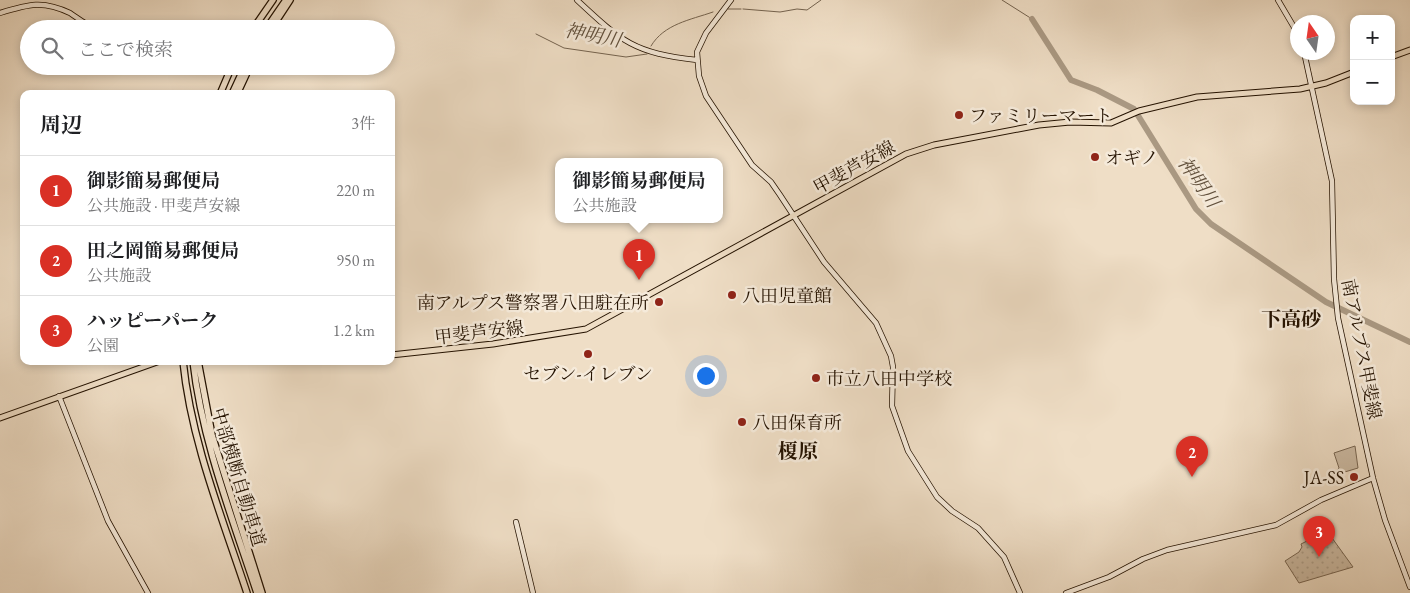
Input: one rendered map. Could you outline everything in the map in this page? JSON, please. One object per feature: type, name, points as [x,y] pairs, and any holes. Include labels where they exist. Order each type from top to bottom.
[{"type":"highway","points":[[260,20],[273,0]]},
{"type":"highway","points":[[272,20],[286,0]]},
{"type":"highway","points":[[277,20],[290,0]]},
{"type":"highway","points":[[222,90],[228,75]]},
{"type":"highway","points":[[234,90],[241,75]]},
{"type":"highway","points":[[239,90],[246,75]]},
{"type":"highway","points":[[183,365],[187,395],[202,456],[247,593]]},
{"type":"highway","name":"中部横断自動車道","points":[[194,365],[199,404],[211,451],[260,593]]},
{"type":"highway","points":[[199,365],[212,435],[260,593]]},
{"type":"main road","points":[[1395,56],[1410,50]]},
{"type":"main road","name":"甲斐芦安線","points":[[395,355],[494,344],[586,330],[906,154],[934,144],[1059,122],[1111,124],[1139,112],[1197,97],[1312,86],[1350,74]]},
{"type":"main road","points":[[0,418],[148,365]]},
{"type":"street","points":[[577,0],[617,37],[630,45],[658,54],[697,60]]},
{"type":"street","points":[[731,0],[700,44],[697,60],[701,84],[710,103],[752,166],[770,182],[824,262],[881,331],[893,367],[892,406],[908,451],[937,497],[952,511],[978,528],[998,548],[1010,566],[1020,593]]},
{"type":"street","points":[[1278,0],[1290,20]]},
{"type":"street","points":[[0,13],[37,2],[48,1],[58,4],[81,20]]},
{"type":"street","name":"南アルプス甲斐線","points":[[1306,60],[1332,181],[1338,313],[1373,478],[1410,587]]},
{"type":"street","points":[[59,396],[108,521],[148,593]]},
{"type":"street","points":[[1066,593],[1109,577],[1143,559],[1167,550],[1276,525],[1321,500],[1373,478]]},
{"type":"street","points":[[516,522],[533,593]]},
{"type":"shaded area","points":[[1355,446],[1358,468],[1338,474],[1337,470],[1339,468],[1334,453]]},
{"type":"shaded area","points":[[1327,531],[1353,567],[1299,583],[1285,561],[1299,552],[1302,547],[1301,544]]},
{"type":"waterway","name":"神明川","points":[[743,9],[780,12],[797,9],[807,10],[821,0]]},
{"type":"waterway","name":"神明川","points":[[1002,0],[1032,19]]},
{"type":"waterway","name":"神明川","points":[[728,9],[741,9]]},
{"type":"waterway","name":"神明川","points":[[651,46],[656,39],[670,28],[687,20],[713,12]]},
{"type":"waterway","name":"神明川","points":[[1032,19],[1071,80],[1097,90],[1134,109],[1196,209],[1211,224],[1326,302],[1410,342]]},
{"type":"waterway","name":"神明川","points":[[536,34],[564,48],[626,57],[647,54]]},
{"type":"place","name":"ファミリーマート","points":[[959,115]]},
{"type":"place","name":"オギノ","points":[[1095,157]]},
{"type":"place","name":"御影簡易郵便局","points":[[639,280]]},
{"type":"place","name":"八田児童館","points":[[732,295]]},
{"type":"place","name":"南アルプス警察署八田駐在所","points":[[659,302]]},
{"type":"place","name":"セブン-イレブン","points":[[588,354]]},
{"type":"place","name":"市立八田中学校","points":[[816,378]]},
{"type":"place","name":"八田保育所","points":[[742,422]]},
{"type":"place","name":"田之岡簡易郵便局","points":[[1192,477]]},
{"type":"place","name":"JA-SS","points":[[1354,477]]},
{"type":"place","name":"ハッピーパーク","points":[[1319,557]]},
{"type":"district","name":"下高砂","points":[[1291,319]]},
{"type":"district","name":"榎原","points":[[798,451]]}]
